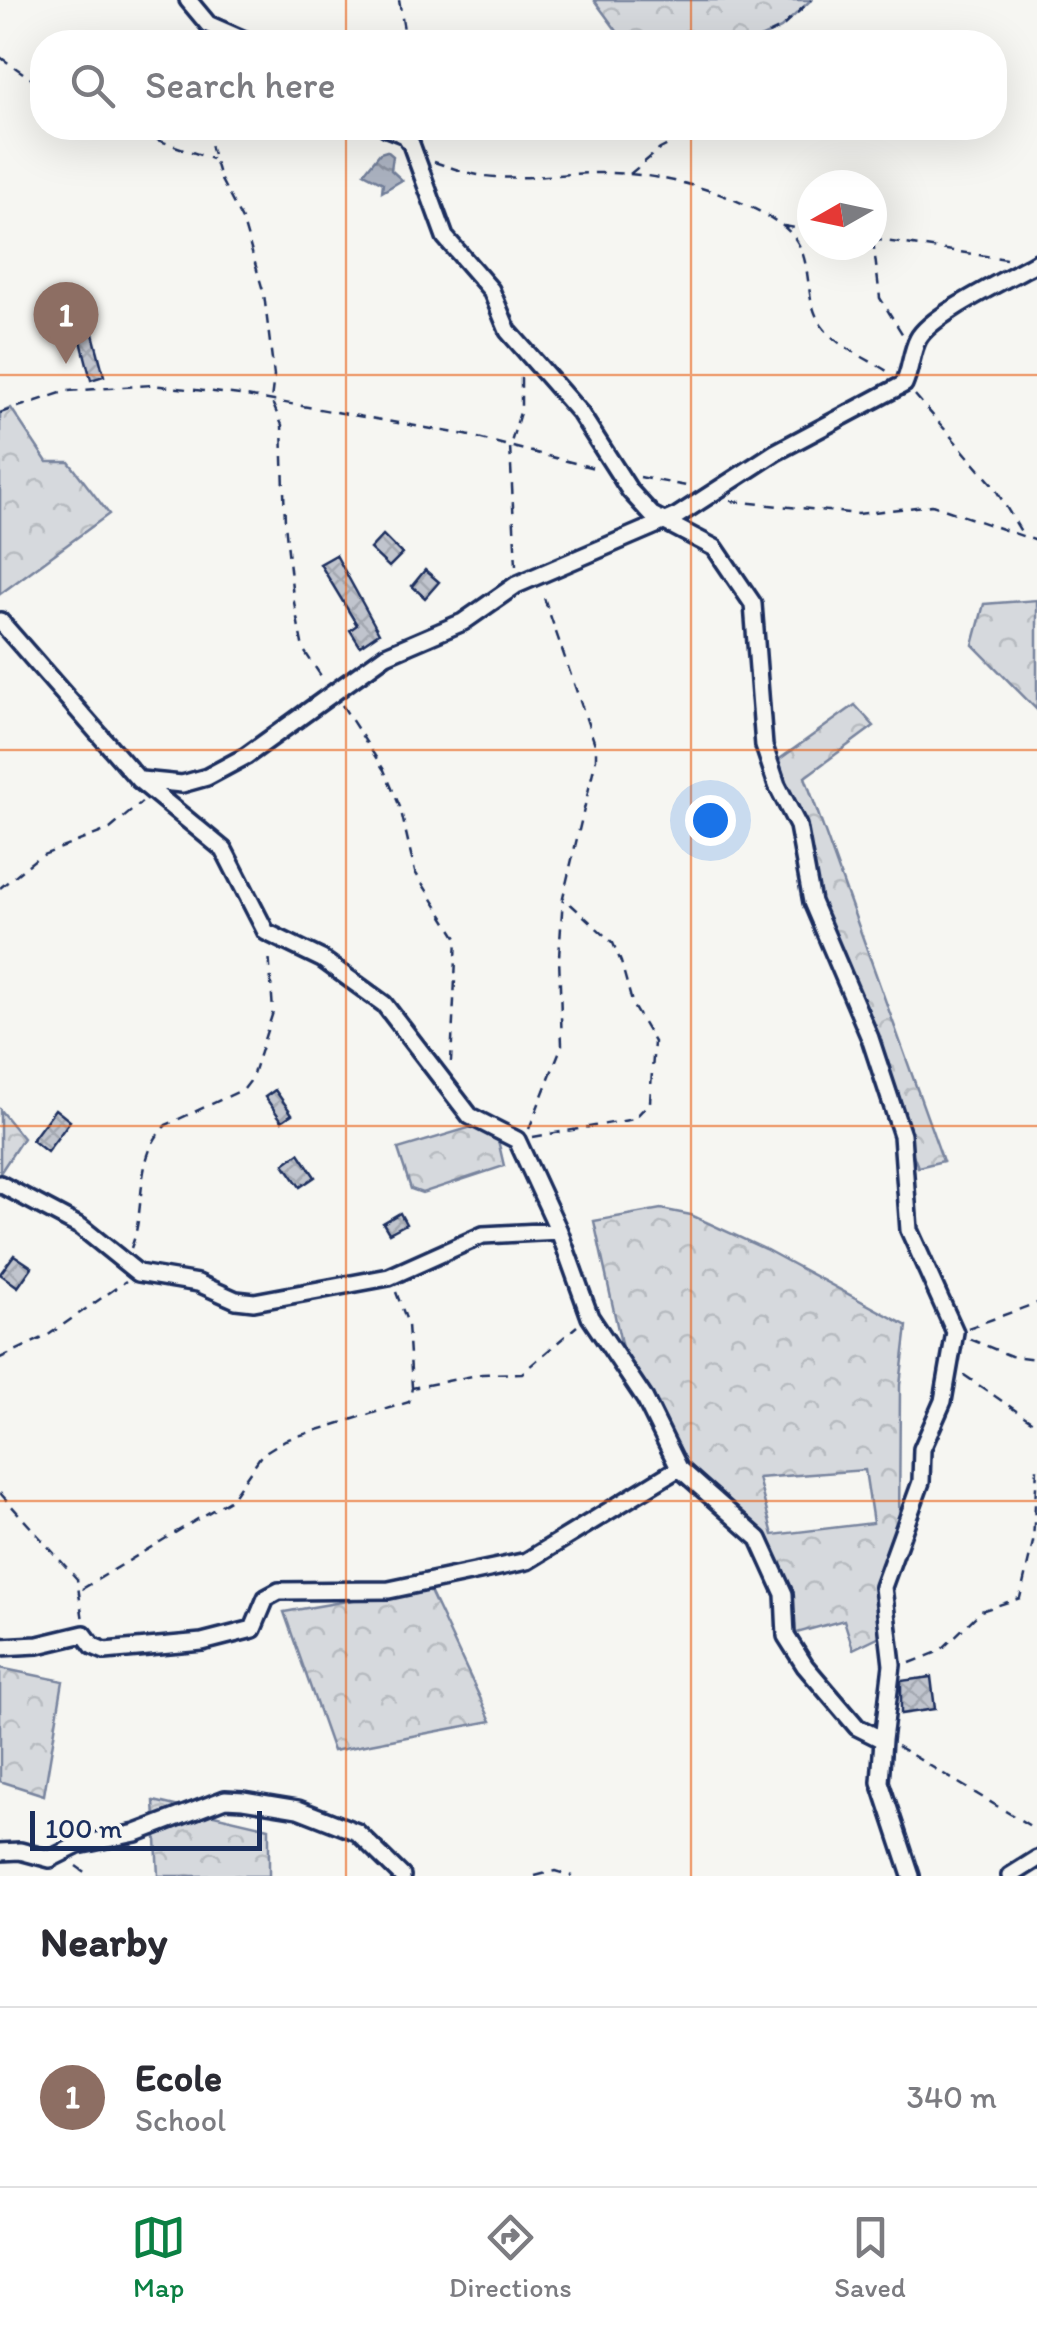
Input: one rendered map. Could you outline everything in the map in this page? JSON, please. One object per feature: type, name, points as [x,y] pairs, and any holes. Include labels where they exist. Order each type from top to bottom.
[{"type":"street","points":[[188,0],[208,24],[222,30]]},
{"type":"street","points":[[407,140],[444,237],[491,290],[515,340],[580,413],[613,470],[652,515],[715,548],[754,604],[764,746],[776,785],[798,826],[812,902],[870,1038],[898,1121],[909,1230],[955,1332],[943,1402],[922,1449],[921,1482],[883,1587],[892,1664],[880,1782],[910,1876]]},
{"type":"street","points":[[139,780],[182,784],[207,777],[246,756],[386,655],[463,622],[516,585],[712,498],[776,452],[903,382],[914,364],[918,340],[948,310],[1036,263]]},
{"type":"street","points":[[0,622],[139,780],[224,850],[266,932],[322,958],[384,1004],[451,1095],[479,1123],[517,1140],[560,1231],[590,1317],[645,1399],[679,1468],[759,1539],[784,1594],[786,1636],[805,1666],[857,1727],[883,1740]]},
{"type":"street","points":[[0,1184],[81,1227],[132,1268],[254,1302],[389,1277],[483,1236],[560,1231]]},
{"type":"street","points":[[0,1647],[38,1646],[84,1634],[93,1646],[105,1651],[202,1642],[252,1629],[266,1598],[279,1591],[389,1590],[527,1561],[679,1468]]},
{"type":"street","points":[[0,1852],[20,1851],[50,1859],[78,1845],[136,1833],[225,1800],[242,1800],[298,1809],[357,1832],[402,1876]]},
{"type":"street","points":[[1010,1876],[1037,1859]]},
{"type":"path","points":[[399,0],[404,30]]},
{"type":"path","points":[[777,30],[811,0]]},
{"type":"path","points":[[0,57],[30,78]]},
{"type":"path","points":[[156,140],[214,160]]},
{"type":"path","points":[[208,140],[243,222],[264,294],[274,376],[270,400],[282,424],[284,523],[304,649],[384,770],[404,820],[416,872],[456,938],[451,1095]]},
{"type":"path","points":[[629,175],[677,140]]},
{"type":"path","points":[[413,156],[484,176],[629,175],[706,187],[781,225],[797,228]]},
{"type":"path","points":[[781,225],[803,248],[811,307],[823,327],[838,342],[903,382],[973,461],[1024,536]]},
{"type":"path","points":[[887,241],[1036,263]]},
{"type":"path","points":[[875,260],[880,298],[914,364]]},
{"type":"path","points":[[515,340],[521,410],[510,446],[516,585]]},
{"type":"path","points":[[0,413],[67,391],[120,386],[270,400],[681,482],[712,498],[767,508],[858,514],[932,506],[1037,541]]},
{"type":"path","points":[[517,1140],[534,1124],[562,1046],[559,957],[564,897],[596,747],[536,576]]},
{"type":"path","points":[[0,888],[38,856],[110,829],[155,791]]},
{"type":"path","points":[[517,1140],[634,1119],[650,1102],[654,1042],[634,1006],[613,943],[564,897]]},
{"type":"path","points":[[0,1358],[84,1313],[132,1268],[142,1176],[158,1134],[166,1125],[244,1089],[250,1080],[273,1012],[274,978],[266,932]]},
{"type":"path","points":[[82,1589],[231,1500],[262,1454],[285,1440],[409,1402],[412,1388],[408,1324],[389,1277]]},
{"type":"path","points":[[955,1332],[1037,1303]]},
{"type":"path","points":[[412,1388],[482,1374],[522,1373],[548,1346],[590,1317]]},
{"type":"path","points":[[955,1332],[1011,1356],[1037,1358]]},
{"type":"path","points":[[948,1362],[1037,1425]]},
{"type":"path","points":[[892,1664],[918,1662],[959,1636],[981,1611],[1020,1598],[1033,1542],[1037,1468]]},
{"type":"path","points":[[0,1493],[72,1572],[82,1589],[84,1634]]},
{"type":"path","points":[[883,1740],[916,1755],[1037,1830]]},
{"type":"path","points":[[536,1876],[555,1871],[572,1876]]},
{"type":"green space","points":[[594,0],[811,0],[777,30],[616,30]]},
{"type":"green space","points":[[11,408],[47,462],[69,462],[109,514],[0,594],[0,413]]},
{"type":"green space","points":[[1037,600],[1037,710],[973,645],[984,604]]},
{"type":"green space","points":[[855,705],[874,726],[805,777],[943,1161],[918,1167],[812,902],[807,860],[770,766]]},
{"type":"green space","points":[[0,1110],[23,1138],[0,1173]]},
{"type":"green space","points":[[475,1126],[498,1140],[504,1166],[422,1193],[411,1189],[398,1149]]},
{"type":"green space","points":[[661,1209],[691,1215],[765,1249],[907,1326],[900,1385],[899,1536],[883,1587],[888,1632],[853,1649],[844,1620],[786,1636],[784,1594],[759,1539],[684,1474],[628,1375],[594,1221]],"holes":[[[865,1470],[873,1523],[773,1535],[758,1478]]]},
{"type":"green space","points":[[428,1587],[491,1721],[333,1751],[284,1612]]},
{"type":"green space","points":[[0,1668],[63,1681],[44,1795],[0,1781]]},
{"type":"green space","points":[[154,1801],[269,1828],[269,1876],[158,1876]]},
{"type":"water","points":[[387,151],[393,156],[391,170],[402,180],[382,192],[383,183],[364,173],[380,153]]},
{"type":"building","points":[[92,330],[104,376],[91,380],[79,333]]},
{"type":"building","points":[[383,535],[402,554],[389,567],[370,549]]},
{"type":"building","points":[[336,555],[379,633],[360,646],[350,630],[357,625],[320,564]]},
{"type":"building","points":[[425,570],[439,582],[425,598],[412,586]]},
{"type":"building","points":[[275,1090],[292,1114],[282,1121],[265,1097]]},
{"type":"building","points":[[55,1109],[70,1121],[47,1152],[32,1140]]},
{"type":"building","points":[[299,1153],[315,1177],[300,1187],[284,1164]]},
{"type":"building","points":[[400,1213],[406,1224],[389,1233],[383,1223]]},
{"type":"building","points":[[14,1255],[32,1267],[18,1287],[0,1274]]},
{"type":"building","points":[[931,1677],[935,1709],[901,1714],[901,1681]]},
{"type":"place","name":"Ecole","points":[[66,364]]}]
